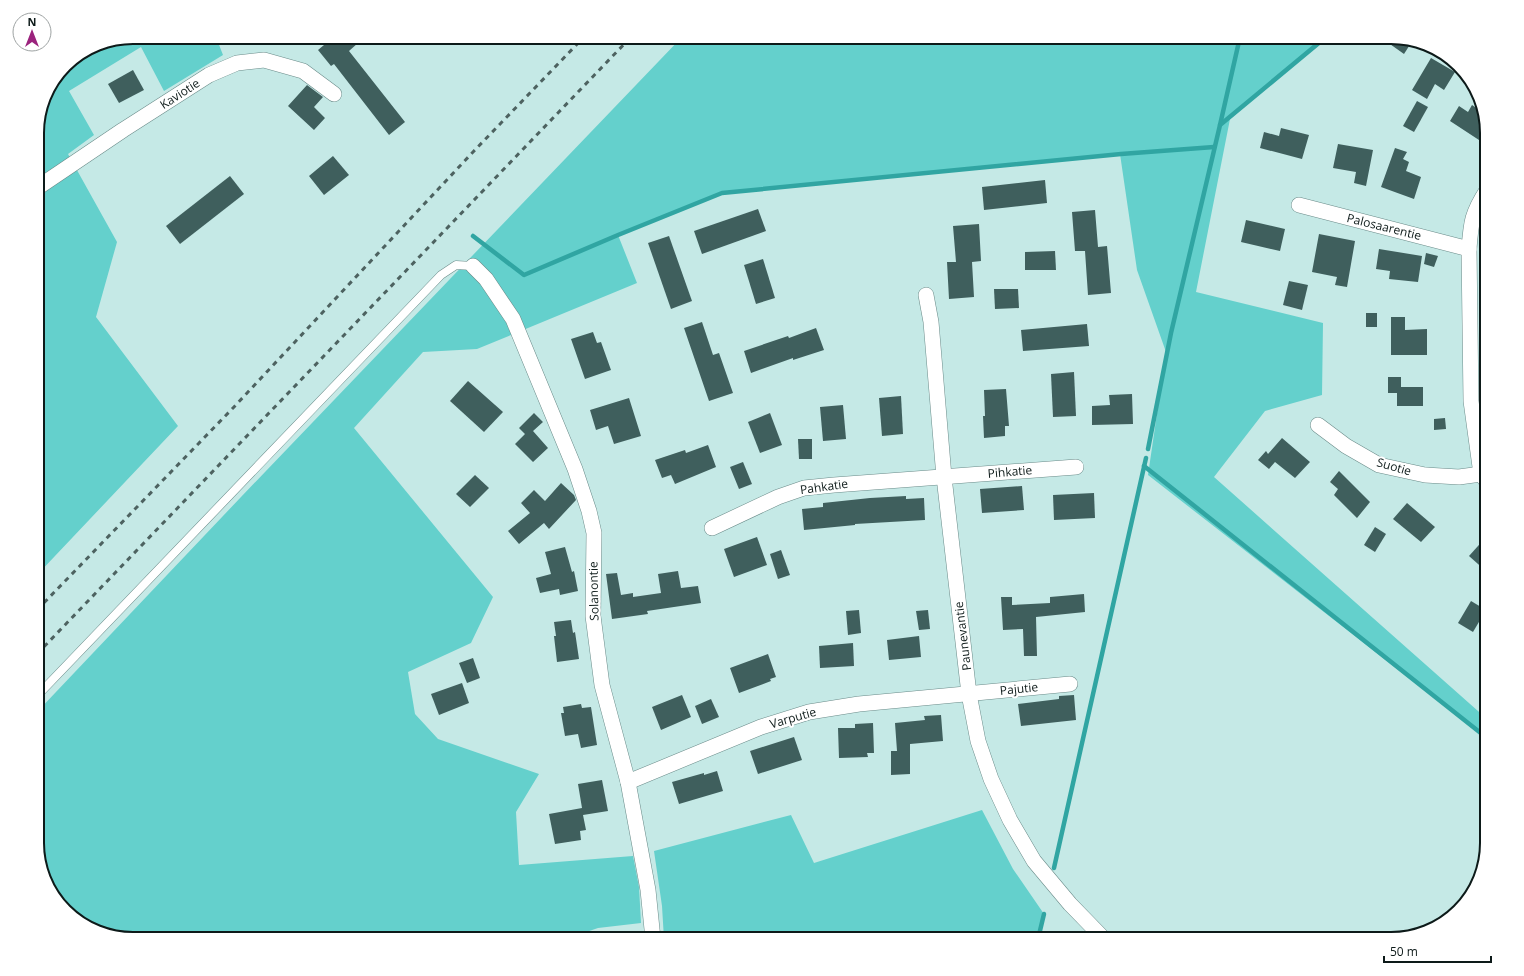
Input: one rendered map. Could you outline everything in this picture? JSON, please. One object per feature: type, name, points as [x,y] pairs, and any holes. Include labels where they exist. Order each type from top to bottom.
[{"type":"street","name":"Kaviotie","points":[[44,183],[209,75],[237,63],[264,60],[303,71],[334,94]]},
{"type":"street","points":[[1480,201],[1471,225],[1469,249],[1471,401],[1480,454]]},
{"type":"street","name":"Palosaarentie","points":[[1299,205],[1469,249]]},
{"type":"street","name":"Solanontie","points":[[473,266],[486,279],[513,319],[575,469],[589,511],[594,533],[593,616],[602,685],[628,782],[648,890],[652,932]]},
{"type":"street","name":"Paunevantie","points":[[926,295],[931,322],[944,477],[969,694],[978,741],[991,779],[1010,820],[1034,861],[1070,904],[1097,932]]},
{"type":"street","name":"Suotie","points":[[1318,425],[1346,446],[1379,464],[1425,476],[1480,478]]},
{"type":"street","name":"Pihkatie","points":[[944,477],[1076,467]]},
{"type":"street","name":"Pahkatie","points":[[712,528],[778,497],[804,488],[944,477]]},
{"type":"street","name":"Pajutie","points":[[969,694],[1070,684]]},
{"type":"street","name":"Varputie","points":[[628,782],[761,727],[809,712],[859,704],[969,694]]},
{"type":"lane","points":[[44,689],[441,275],[456,265],[473,266]]},
{"type":"shaded area","points":[[219,44],[223,55],[164,91],[141,47],[69,91],[94,135],[68,154],[117,242],[96,317],[178,426],[44,568],[44,127],[47,110],[53,94],[66,74],[83,59],[94,53],[110,47],[121,45]]},
{"type":"shaded area","points":[[675,44],[1318,44],[1230,119],[1196,292],[1323,323],[1322,395],[1265,411],[1214,477],[1480,713],[1480,734],[1148,475],[1166,352],[1137,270],[1120,154],[722,193],[618,235],[637,283],[477,349],[423,352],[354,428],[493,597],[471,643],[408,672],[415,714],[438,739],[539,774],[516,812],[519,865],[633,856],[639,887],[641,923],[598,928],[586,932],[133,932],[110,929],[94,923],[83,917],[66,902],[53,882],[46,861],[44,849],[44,705]]},
{"type":"shaded area","points":[[982,810],[1013,869],[1044,914],[1040,932],[664,932],[662,906],[654,851],[791,815],[814,863]]},
{"type":"building","points":[[323,44],[357,44],[349,51],[405,122],[389,135],[334,64],[331,66],[318,50],[324,45]]},
{"type":"building","points":[[1390,44],[1409,46],[1404,54]]},
{"type":"building","points":[[1431,58],[1455,72],[1444,90],[1435,84],[1427,99],[1412,90]]},
{"type":"building","points":[[133,70],[144,90],[119,103],[108,84]]},
{"type":"building","points":[[307,85],[323,97],[314,107],[325,118],[314,130],[288,106]]},
{"type":"building","points":[[1417,101],[1428,107],[1414,132],[1403,126]]},
{"type":"building","points":[[1472,105],[1476,108],[1479,121],[1479,140],[1450,121],[1459,106],[1468,112]]},
{"type":"building","points":[[1281,128],[1309,135],[1302,159],[1260,148],[1264,132],[1279,136]]},
{"type":"building","points":[[1338,144],[1373,150],[1366,186],[1354,183],[1356,172],[1333,168]]},
{"type":"building","points":[[1395,148],[1407,152],[1403,159],[1409,162],[1406,171],[1421,177],[1414,199],[1381,187]]},
{"type":"building","points":[[333,156],[349,175],[324,195],[309,176]]},
{"type":"building","points":[[230,176],[244,194],[180,244],[166,226]]},
{"type":"building","points":[[1045,180],[1047,203],[984,210],[982,187]]},
{"type":"building","points":[[758,209],[766,231],[702,254],[694,231]]},
{"type":"building","points":[[1095,210],[1098,247],[1107,246],[1111,293],[1088,295],[1085,251],[1075,251],[1072,212]]},
{"type":"building","points":[[1246,220],[1285,229],[1280,251],[1241,242]]},
{"type":"building","points":[[979,224],[981,261],[972,262],[974,297],[949,299],[947,262],[956,262],[953,226]]},
{"type":"building","points":[[1319,234],[1355,241],[1347,287],[1335,285],[1337,277],[1312,272]]},
{"type":"building","points":[[669,236],[692,301],[671,309],[648,243]]},
{"type":"building","points":[[1379,249],[1422,256],[1418,282],[1389,279],[1390,271],[1376,269]]},
{"type":"building","points":[[1055,251],[1056,270],[1025,270],[1025,252]]},
{"type":"building","points":[[1426,253],[1438,256],[1434,267],[1424,264]]},
{"type":"building","points":[[763,259],[775,298],[756,304],[744,265]]},
{"type":"building","points":[[1289,281],[1308,285],[1302,310],[1283,305]]},
{"type":"building","points":[[994,289],[1018,289],[1019,308],[995,309]]},
{"type":"building","points":[[1366,313],[1377,313],[1377,327],[1366,327]]},
{"type":"building","points":[[1391,317],[1405,317],[1405,330],[1427,329],[1427,355],[1391,355]]},
{"type":"building","points":[[702,322],[713,355],[719,353],[733,393],[709,401],[684,328]]},
{"type":"building","points":[[1087,324],[1089,346],[1023,351],[1021,330]]},
{"type":"building","points":[[816,328],[824,350],[793,360],[793,358],[751,373],[744,351],[788,336],[789,338]]},
{"type":"building","points":[[593,332],[597,343],[601,342],[611,370],[585,379],[571,339]]},
{"type":"building","points":[[1074,372],[1076,416],[1053,417],[1051,374]]},
{"type":"building","points":[[1388,377],[1401,377],[1401,387],[1423,387],[1423,406],[1397,406],[1397,393],[1388,393]]},
{"type":"building","points":[[468,381],[503,412],[484,432],[450,401]]},
{"type":"building","points":[[1006,389],[1009,426],[1005,426],[1005,436],[984,438],[984,390]]},
{"type":"building","points":[[1132,394],[1133,424],[1092,425],[1092,406],[1110,405],[1109,395]]},
{"type":"building","points":[[901,396],[903,434],[882,436],[879,398]]},
{"type":"building","points":[[629,398],[641,436],[614,444],[608,426],[596,430],[590,410]]},
{"type":"building","points":[[843,405],[846,439],[823,441],[820,407]]},
{"type":"building","points":[[534,413],[543,422],[533,431],[548,448],[533,462],[515,444],[525,434],[519,428]]},
{"type":"building","points":[[770,413],[782,445],[760,453],[748,422]]},
{"type":"building","points":[[1445,418],[1446,429],[1434,430],[1434,419]]},
{"type":"building","points":[[1282,438],[1310,462],[1295,478],[1275,462],[1269,469],[1258,460],[1266,451],[1268,454]]},
{"type":"building","points":[[798,439],[812,439],[812,459],[799,459]]},
{"type":"building","points":[[708,445],[716,467],[675,484],[671,475],[662,478],[655,460],[685,450],[686,453]]},
{"type":"building","points":[[743,462],[752,484],[739,489],[730,467]]},
{"type":"building","points":[[1339,471],[1370,502],[1357,518],[1334,495],[1338,489],[1330,482]]},
{"type":"building","points":[[475,475],[489,488],[470,507],[456,494]]},
{"type":"building","points":[[561,483],[574,495],[576,500],[549,529],[544,523],[519,544],[508,531],[530,513],[521,503],[534,490],[545,501]]},
{"type":"building","points":[[1022,486],[1024,510],[982,513],[980,489]]},
{"type":"building","points":[[1094,493],[1095,518],[1054,520],[1053,495]]},
{"type":"building","points":[[906,496],[906,499],[924,498],[925,520],[855,524],[804,530],[802,509],[823,507],[823,503]]},
{"type":"building","points":[[1407,503],[1435,527],[1421,542],[1393,519]]},
{"type":"building","points":[[1375,527],[1386,534],[1375,552],[1364,545]]},
{"type":"building","points":[[757,537],[767,565],[734,577],[724,549]]},
{"type":"building","points":[[1480,544],[1480,566],[1469,556]]},
{"type":"building","points":[[565,547],[572,572],[574,571],[578,591],[560,595],[559,589],[540,593],[536,578],[551,574],[545,552]]},
{"type":"building","points":[[781,550],[790,575],[778,579],[770,554]]},
{"type":"building","points":[[678,571],[681,588],[698,586],[701,603],[647,611],[648,614],[612,619],[606,574],[617,573],[621,595],[633,593],[633,597],[661,593],[658,574]]},
{"type":"building","points":[[1084,594],[1085,612],[1036,617],[1037,656],[1024,656],[1023,629],[1003,630],[1001,597],[1012,597],[1012,605],[1050,603],[1050,597]]},
{"type":"building","points":[[1471,601],[1480,606],[1480,620],[1473,632],[1458,623]]},
{"type":"building","points":[[859,610],[861,633],[848,635],[846,611]]},
{"type":"building","points":[[928,610],[930,629],[919,630],[916,611]]},
{"type":"building","points":[[571,620],[573,633],[575,632],[579,659],[557,662],[554,622]]},
{"type":"building","points":[[919,636],[921,657],[889,660],[887,640]]},
{"type":"building","points":[[853,643],[854,666],[820,668],[819,646]]},
{"type":"building","points":[[768,654],[776,677],[770,679],[771,681],[739,693],[730,668]]},
{"type":"building","points":[[473,658],[480,678],[467,683],[459,663]]},
{"type":"building","points":[[462,683],[469,703],[439,715],[431,694]]},
{"type":"building","points":[[682,695],[691,717],[661,730],[652,707]]},
{"type":"building","points":[[1074,695],[1076,720],[1021,726],[1018,704],[1059,699],[1059,696]]},
{"type":"building","points":[[711,699],[719,717],[702,724],[695,706]]},
{"type":"building","points":[[581,704],[582,708],[591,707],[597,745],[581,748],[578,734],[565,736],[561,713],[564,713],[563,707]]},
{"type":"building","points":[[941,715],[943,741],[910,744],[910,774],[891,775],[891,751],[897,751],[895,723],[925,720],[924,716]]},
{"type":"building","points":[[873,723],[874,753],[867,753],[868,757],[839,758],[838,728],[855,728],[855,724]]},
{"type":"building","points":[[794,737],[802,760],[758,774],[750,751]]},
{"type":"building","points":[[717,771],[723,791],[679,804],[672,782]]},
{"type":"building","points":[[602,780],[608,811],[583,815],[586,830],[580,831],[581,840],[555,844],[549,814],[582,808],[578,784]]},
{"type":"waterway","points":[[1220,125],[1238,44]]},
{"type":"waterway","points":[[1148,449],[1171,333],[1220,125],[1318,44]]},
{"type":"waterway","points":[[473,236],[524,275],[722,193],[1121,154],[1214,147]]},
{"type":"waterway","points":[[1054,868],[1146,458]]},
{"type":"waterway","points":[[1144,466],[1480,732]]},
{"type":"waterway","points":[[1040,932],[1044,914]]},
{"type":"railway","points":[[44,603],[233,408],[473,152],[577,44]]},
{"type":"railway","points":[[44,647],[624,44]]}]
